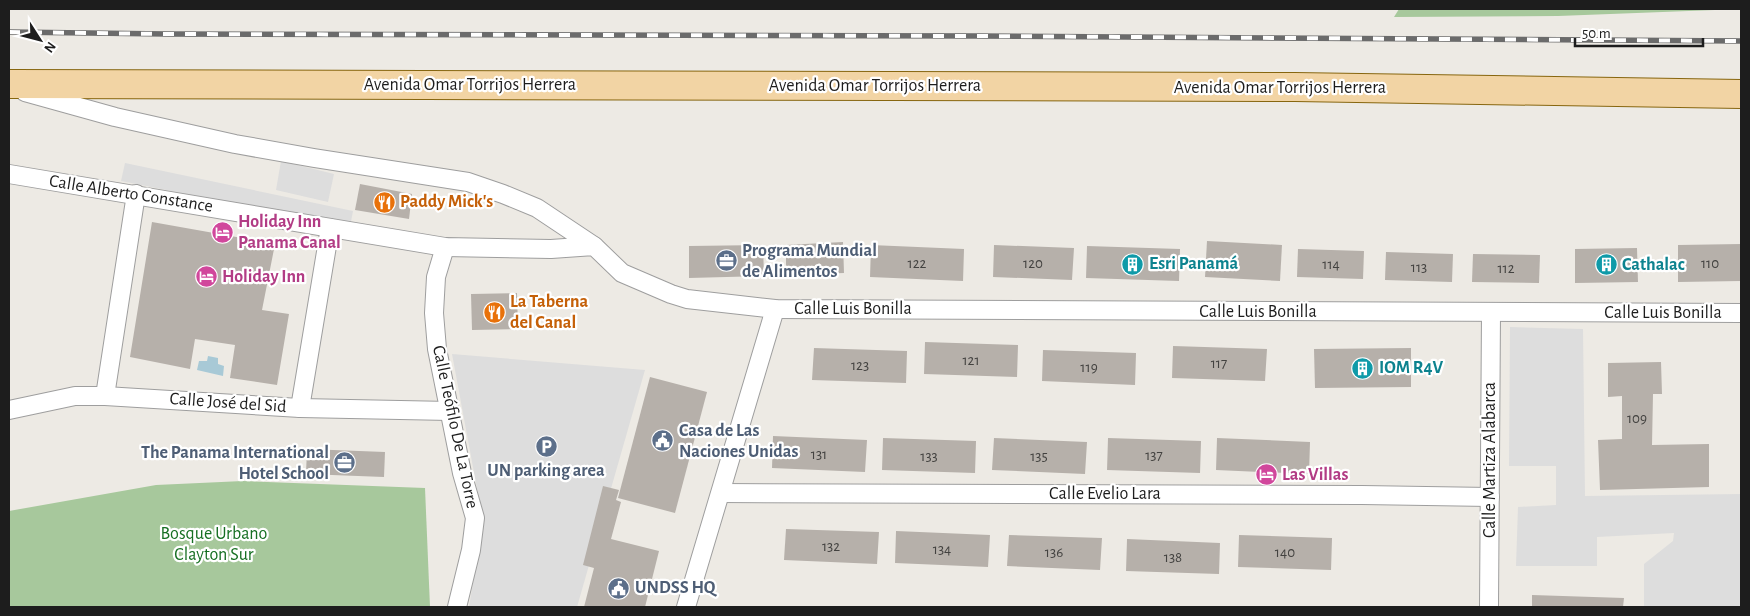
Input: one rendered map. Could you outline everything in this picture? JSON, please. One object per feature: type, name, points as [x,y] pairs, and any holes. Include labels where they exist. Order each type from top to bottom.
[{"type":"main road","name":"Avenida Omar Torrijos Herrera","points":[[9,86],[1294,87],[1741,94]]},
{"type":"street","points":[[9,86],[115,117],[235,144],[468,182],[537,208],[594,246],[622,273],[671,294],[687,299],[775,309],[686,607]]},
{"type":"street","name":"Calle Alberto Constance","points":[[9,174],[445,247],[551,249],[594,246]]},
{"type":"street","points":[[105,396],[136,194]]},
{"type":"street","points":[[300,408],[330,228]]},
{"type":"street","name":"Calle Teófilo De La Torre","points":[[445,247],[436,278],[434,313],[436,349],[462,473],[475,518],[471,550],[457,607]]},
{"type":"street","name":"Calle Luis Bonilla","points":[[775,309],[1741,313]]},
{"type":"street","name":"Calle Martiza Alabarca","points":[[1489,607],[1491,313]]},
{"type":"street","name":"Calle José del Sid","points":[[9,410],[75,396],[105,396],[300,408],[450,411]]},
{"type":"street","name":"Calle Evelio Lara","points":[[721,493],[1490,497]]},
{"type":"green space","points":[[1399,9],[1741,9],[1558,16],[1394,17]]},
{"type":"green space","name":"Bosque Urbano Clayton Sur","points":[[243,481],[425,488],[430,607],[9,607],[9,511],[156,485]]},
{"type":"shaded area","points":[[281,161],[334,174],[328,202],[276,190]]},
{"type":"shaded area","points":[[125,163],[353,211],[350,227],[121,181]]},
{"type":"shaded area","points":[[1510,327],[1583,329],[1585,496],[1741,494],[1741,607],[1644,607],[1644,564],[1673,541],[1674,533],[1597,537],[1597,566],[1516,566],[1518,507],[1556,505],[1556,466],[1509,466]]},
{"type":"shaded area","name":"UN parking area","points":[[452,354],[645,370],[577,607],[469,607],[483,521]]},
{"type":"water","points":[[208,356],[218,358],[218,364],[224,366],[223,376],[197,370],[199,361],[207,361]]},
{"type":"building","name":"Paddy Mick's","points":[[360,184],[412,194],[409,219],[355,210]]},
{"type":"building","name":"Holiday Inn","points":[[152,222],[275,244],[262,310],[289,314],[277,385],[230,378],[235,345],[195,339],[190,369],[130,357]]},
{"type":"building","points":[[1207,241],[1282,245],[1280,281],[1205,277]]},
{"type":"building","name":"Programa Mundial de Alimentos","points":[[843,242],[844,273],[786,275],[786,245]]},
{"type":"building","points":[[1741,244],[1741,281],[1678,282],[1678,245]]},
{"type":"building","name":"Programa Mundial de Alimentos","points":[[763,245],[764,276],[689,278],[689,246]]},
{"type":"building","points":[[871,245],[964,249],[963,281],[870,277]]},
{"type":"building","points":[[994,245],[1074,248],[1072,280],[993,277]]},
{"type":"building","name":"Esri Panamá","points":[[1087,246],[1180,249],[1179,281],[1086,278]]},
{"type":"building","name":"Cathalac","points":[[1637,248],[1638,282],[1575,283],[1575,249]]},
{"type":"building","points":[[1298,249],[1364,251],[1363,279],[1297,277]]},
{"type":"building","points":[[1386,252],[1453,254],[1452,282],[1385,280]]},
{"type":"building","points":[[1473,254],[1540,255],[1539,283],[1472,282]]},
{"type":"building","name":"La Taberna del Canal","points":[[517,293],[518,329],[472,330],[471,294]]},
{"type":"building","points":[[925,342],[1018,345],[1017,377],[924,374]]},
{"type":"building","points":[[1173,346],[1267,349],[1265,381],[1172,378]]},
{"type":"building","points":[[814,348],[907,351],[906,383],[812,380]]},
{"type":"building","name":"IOM R4V","points":[[1411,348],[1411,387],[1315,388],[1314,349]]},
{"type":"building","points":[[1043,350],[1136,353],[1135,385],[1042,381]]},
{"type":"building","points":[[1661,362],[1662,394],[1653,394],[1652,445],[1709,444],[1709,487],[1600,490],[1598,440],[1622,439],[1622,396],[1608,397],[1608,363]]},
{"type":"building","name":"Casa de Las Naciones Unidas","points":[[650,377],[707,392],[675,513],[618,498]]},
{"type":"building","points":[[773,436],[867,440],[865,472],[772,468]]},
{"type":"building","points":[[883,438],[976,441],[975,473],[882,470]]},
{"type":"building","points":[[994,438],[1087,442],[1085,474],[992,470]]},
{"type":"building","points":[[1108,438],[1201,441],[1200,473],[1107,470]]},
{"type":"building","points":[[1217,438],[1310,442],[1309,474],[1216,470]]},
{"type":"building","name":"The Panama International Hotel School","points":[[307,449],[385,452],[384,477],[306,474]]},
{"type":"building","name":"UNDSS HQ","points":[[603,486],[619,490],[616,500],[621,502],[611,539],[659,551],[645,607],[584,607],[594,568],[583,565]]},
{"type":"building","points":[[786,529],[879,532],[877,564],[784,560]]},
{"type":"building","points":[[896,531],[990,535],[988,567],[895,563]]},
{"type":"building","points":[[1009,535],[1102,538],[1100,570],[1007,566]]},
{"type":"building","points":[[1239,535],[1332,538],[1331,570],[1238,567]]},
{"type":"building","points":[[1127,539],[1220,543],[1219,574],[1126,571]]},
{"type":"building","points":[[1532,595],[1624,598],[1623,607],[1532,607]]},
{"type":"railway","points":[[9,32],[1741,41]]},
{"type":"place","name":"Paddy Mick's","points":[[384,202]]},
{"type":"place","name":"Holiday Inn Panama Canal","points":[[222,232]]},
{"type":"place","name":"Programa Mundial de Alimentos","points":[[726,261]]},
{"type":"place","name":"Esri Panamá","points":[[1133,264]]},
{"type":"place","name":"Cathalac","points":[[1606,265]]},
{"type":"place","name":"Holiday Inn","points":[[206,277]]},
{"type":"place","name":"La Taberna del Canal","points":[[494,312]]},
{"type":"place","name":"IOM R4V","points":[[1363,368]]},
{"type":"place","name":"Casa de Las Naciones Unidas","points":[[663,441]]},
{"type":"place","name":"UN parking area","points":[[546,446]]},
{"type":"place","name":"The Panama International Hotel School","points":[[345,463]]},
{"type":"place","name":"Las Villas","points":[[1266,475]]},
{"type":"place","name":"UNDSS HQ","points":[[619,588]]}]
